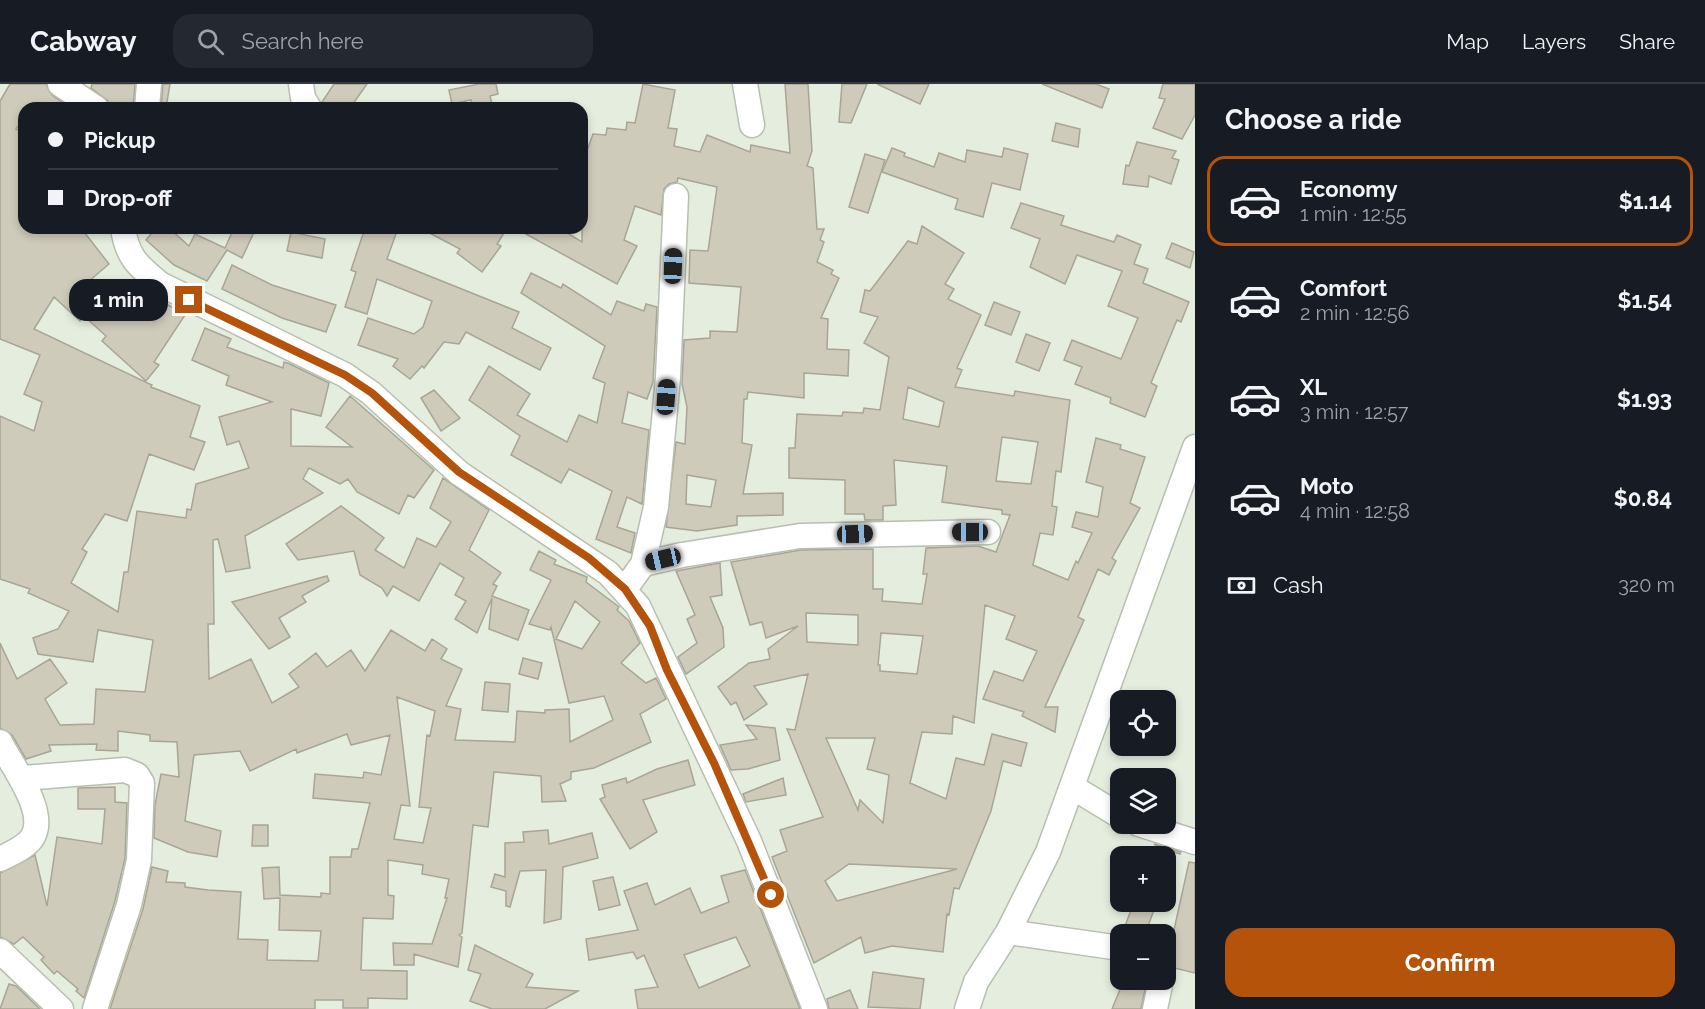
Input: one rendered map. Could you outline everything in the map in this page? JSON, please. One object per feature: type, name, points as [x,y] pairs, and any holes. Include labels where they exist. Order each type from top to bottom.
[{"type":"street","points":[[60,84],[87,102]]},
{"type":"street","points":[[148,102],[149,84]]},
{"type":"street","points":[[301,84],[305,102]]},
{"type":"street","points":[[745,84],[752,125]]},
{"type":"street","points":[[625,589],[643,564],[656,507],[664,437],[676,196]]},
{"type":"street","points":[[124,234],[125,246],[138,266],[160,284],[345,375],[372,393],[459,472],[589,558],[625,589],[650,626],[667,670],[714,763],[779,912],[815,1009]]},
{"type":"street","points":[[967,1009],[976,982],[1008,932],[1048,852],[1074,788],[1195,447]]},
{"type":"street","points":[[643,564],[682,555],[800,536],[988,532]]},
{"type":"street","points":[[0,742],[23,778],[34,810],[35,831],[31,840],[0,859]]},
{"type":"street","points":[[23,778],[125,770],[137,775],[142,783],[141,832],[134,884],[95,1009]]},
{"type":"street","points":[[1074,788],[1110,810]]},
{"type":"street","points":[[1170,834],[1195,842]]},
{"type":"street","points":[[1008,932],[1110,947]]},
{"type":"street","points":[[0,951],[61,1009]]},
{"type":"street","points":[[1155,1009],[1159,990]]},
{"type":"building","points":[[10,84],[46,84],[52,95],[62,102],[18,102],[16,129],[18,130],[18,234],[86,234],[109,264],[88,282],[129,320],[143,304],[154,313],[162,301],[185,315],[154,362],[159,365],[146,381],[102,341],[106,336],[84,316],[80,321],[54,297],[34,329],[152,385],[151,387],[200,406],[190,437],[205,442],[194,470],[149,454],[127,521],[105,514],[82,549],[87,552],[71,583],[118,612],[124,572],[128,572],[137,511],[186,518],[187,509],[191,510],[196,484],[249,468],[239,441],[227,445],[219,417],[272,402],[226,385],[229,376],[192,360],[205,328],[231,339],[227,347],[283,368],[284,362],[290,364],[329,383],[321,416],[291,409],[291,446],[352,447],[326,427],[350,396],[434,470],[414,498],[408,495],[399,514],[357,492],[348,479],[340,484],[309,468],[303,479],[323,493],[245,536],[250,568],[226,572],[218,539],[213,540],[214,624],[208,624],[209,679],[251,659],[272,703],[299,687],[289,674],[316,653],[327,667],[351,650],[365,671],[391,630],[425,651],[432,639],[447,649],[441,659],[462,669],[446,706],[461,709],[455,740],[515,742],[517,711],[545,713],[545,710],[569,709],[570,742],[613,720],[604,696],[569,703],[551,627],[550,630],[529,624],[551,580],[530,570],[539,551],[556,560],[554,564],[587,577],[586,582],[619,607],[617,610],[629,621],[640,643],[621,663],[646,683],[656,678],[666,699],[640,714],[651,742],[594,768],[571,772],[571,779],[560,784],[566,801],[542,802],[541,776],[494,772],[488,827],[473,825],[462,933],[459,935],[462,937],[458,967],[414,954],[414,965],[394,965],[393,943],[432,944],[447,898],[445,898],[449,879],[422,874],[423,865],[388,860],[388,895],[394,896],[393,919],[363,918],[361,970],[407,971],[407,999],[368,998],[368,1008],[343,1008],[343,1000],[315,1000],[315,1009],[110,1009],[143,909],[152,867],[168,871],[166,882],[185,883],[185,887],[241,892],[238,939],[268,940],[267,960],[318,961],[321,931],[279,930],[280,898],[264,899],[262,868],[279,867],[280,895],[321,897],[321,893],[330,894],[330,857],[351,857],[352,849],[358,849],[370,803],[313,798],[315,774],[363,778],[364,772],[381,775],[390,735],[351,745],[347,734],[297,753],[296,749],[250,771],[240,751],[194,755],[185,821],[221,831],[217,857],[188,852],[154,838],[155,805],[161,774],[179,777],[177,742],[150,741],[150,735],[118,731],[118,751],[96,750],[97,744],[49,745],[51,751],[26,759],[12,735],[0,728],[0,643],[17,679],[50,659],[67,683],[45,699],[60,725],[94,724],[96,689],[145,692],[153,640],[98,630],[93,662],[38,654],[33,638],[58,629],[69,611],[28,593],[30,589],[0,579],[0,416],[34,431],[42,402],[24,394],[40,355],[0,339],[0,101]],"holes":[[[575,601],[600,622],[582,649],[556,639]],[[397,697],[435,711],[430,736],[427,735],[419,807],[431,808],[423,843],[394,839],[401,805],[410,806]]]},
{"type":"building","points":[[92,84],[135,84],[134,102],[108,102],[91,88]]},
{"type":"building","points":[[163,84],[170,84],[167,102],[162,102]]},
{"type":"building","points":[[334,84],[367,84],[354,102],[322,102]]},
{"type":"building","points":[[479,84],[496,84],[498,94],[490,96],[492,102],[472,102],[471,100],[452,102],[449,90]]},
{"type":"building","points":[[643,84],[675,90],[668,128],[677,129],[674,146],[700,152],[707,135],[750,152],[751,145],[790,153],[785,84],[808,84],[812,151],[807,166],[813,168],[817,229],[824,229],[820,240],[824,242],[817,262],[833,270],[831,274],[839,278],[821,318],[828,319],[827,349],[849,350],[848,376],[804,373],[804,398],[748,392],[747,399],[744,399],[742,443],[752,445],[743,494],[783,493],[783,515],[737,516],[737,525],[697,531],[666,527],[676,442],[685,444],[687,407],[682,384],[684,340],[710,338],[710,331],[737,332],[741,287],[689,283],[690,250],[708,251],[717,187],[678,178],[677,182],[669,184],[664,189],[661,215],[635,206],[624,240],[637,246],[617,284],[526,234],[569,234],[582,242],[582,234],[588,234],[588,148],[593,134],[606,135],[607,128],[626,130],[627,122],[635,123]],"holes":[[[687,475],[716,480],[711,507],[686,504]]]},
{"type":"building","points":[[842,84],[867,84],[851,123],[839,122]]},
{"type":"building","points":[[877,84],[929,84],[920,104]]},
{"type":"building","points":[[1042,84],[1096,84],[1109,89],[1102,108]]},
{"type":"building","points":[[1163,84],[1195,84],[1195,115],[1182,139],[1153,128],[1165,99],[1159,98]]},
{"type":"building","points":[[1056,123],[1080,129],[1078,147],[1052,141]]},
{"type":"building","points":[[1137,142],[1176,151],[1172,158],[1179,160],[1171,184],[1149,176],[1148,187],[1123,184],[1126,165],[1129,166]]},
{"type":"building","points":[[892,148],[905,153],[904,156],[934,167],[939,153],[965,162],[967,150],[1002,157],[1004,148],[1028,154],[1020,190],[992,183],[983,217],[955,209],[958,199],[882,172]]},
{"type":"building","points":[[865,154],[885,160],[868,213],[849,207]]},
{"type":"building","points":[[1021,203],[1064,216],[1061,225],[1114,242],[1117,235],[1141,245],[1134,264],[1148,269],[1143,283],[1189,302],[1181,322],[1177,320],[1151,383],[1157,386],[1145,417],[1110,403],[1111,398],[1075,384],[1082,367],[1064,360],[1072,340],[1121,359],[1138,318],[1108,306],[1122,271],[1077,255],[1065,284],[1030,267],[1040,239],[1011,228]]},
{"type":"building","points":[[922,226],[964,253],[945,284],[954,289],[948,299],[981,315],[957,368],[962,370],[955,387],[1014,396],[1015,391],[1070,400],[1061,472],[1056,471],[1052,506],[1057,507],[1053,535],[1040,533],[1033,565],[1068,580],[1076,561],[1078,563],[1092,533],[1072,527],[1076,512],[1098,517],[1103,487],[1086,482],[1096,438],[1121,445],[1120,449],[1145,457],[1130,503],[1140,508],[1112,558],[1116,561],[1109,575],[1098,569],[1078,617],[1084,620],[1045,707],[1058,707],[1055,732],[1022,716],[1024,712],[983,699],[994,671],[1023,681],[1037,651],[1006,639],[1015,616],[985,605],[974,723],[953,716],[952,734],[922,732],[910,783],[946,799],[956,758],[984,765],[992,734],[1027,743],[1021,766],[1003,761],[991,811],[959,889],[954,888],[949,915],[947,914],[943,952],[892,946],[865,953],[861,937],[814,963],[772,857],[787,851],[780,830],[823,817],[787,729],[795,730],[808,674],[754,686],[767,704],[744,720],[736,702],[731,705],[718,687],[749,663],[770,659],[768,649],[798,626],[766,638],[762,622],[750,625],[731,562],[801,550],[873,549],[873,589],[883,589],[882,601],[922,604],[927,574],[923,574],[926,548],[978,546],[996,552],[1010,515],[1002,514],[1002,510],[942,502],[947,466],[894,460],[896,505],[883,506],[883,520],[865,520],[864,514],[845,514],[845,480],[789,478],[789,448],[795,448],[797,414],[842,416],[843,412],[863,413],[864,408],[880,410],[889,357],[864,343],[878,317],[860,312],[865,290],[870,291],[908,241],[917,244]],"holes":[[[908,387],[944,402],[939,427],[903,419]],[[1002,437],[1038,442],[1031,484],[996,481]],[[806,613],[858,615],[858,645],[807,642]],[[881,633],[923,636],[917,674],[880,671],[880,665],[878,665]],[[826,738],[875,738],[867,769],[889,775],[883,823],[860,800],[858,810]],[[849,864],[957,869],[837,901],[825,881]]]},
{"type":"building","points":[[151,234],[176,234],[189,246],[195,234],[225,248],[231,234],[253,234],[242,258],[227,250],[207,281],[174,265],[146,240]]},
{"type":"building","points":[[291,234],[325,239],[322,258],[287,251]]},
{"type":"building","points":[[363,234],[396,234],[387,259],[519,312],[512,328],[551,348],[540,370],[466,332],[459,344],[444,342],[424,368],[422,366],[410,379],[393,366],[398,359],[358,345],[368,318],[414,334],[423,327],[432,301],[377,279],[367,314],[345,307],[356,272],[351,270]]},
{"type":"building","points":[[431,234],[503,234],[497,244],[501,246],[482,272],[457,253],[460,249]]},
{"type":"building","points":[[1172,243],[1194,252],[1190,268],[1166,258]]},
{"type":"building","points":[[232,265],[272,285],[336,305],[326,332],[282,318],[222,289]]},
{"type":"building","points":[[531,273],[561,288],[563,284],[611,315],[617,301],[644,311],[646,304],[657,307],[653,382],[647,399],[628,392],[622,423],[649,430],[642,504],[627,497],[617,527],[635,533],[631,553],[596,539],[612,491],[569,469],[561,483],[511,455],[520,436],[469,400],[489,366],[530,394],[517,415],[567,442],[579,415],[597,423],[605,383],[593,378],[605,346],[521,293]]},
{"type":"building","points":[[994,302],[1020,312],[1011,335],[985,325]]},
{"type":"building","points":[[1026,334],[1050,343],[1039,371],[1016,362]]},
{"type":"building","points":[[434,390],[460,418],[441,431],[421,398]]},
{"type":"building","points":[[443,478],[489,510],[469,550],[501,573],[493,584],[497,586],[492,596],[529,610],[518,640],[489,629],[492,598],[477,633],[455,619],[466,601],[455,595],[464,578],[440,563],[419,601],[393,586],[387,596],[382,588],[360,575],[354,551],[298,560],[286,544],[341,506],[384,538],[375,550],[404,568],[417,538],[436,547],[451,522],[430,508]]},
{"type":"building","points":[[720,563],[722,595],[710,597],[723,628],[724,647],[686,674],[678,657],[697,643],[687,619],[695,615],[676,571]]},
{"type":"building","points":[[327,576],[329,581],[302,596],[306,602],[279,618],[290,637],[269,649],[232,602]]},
{"type":"building","points":[[523,658],[542,663],[538,679],[519,674]]},
{"type":"building","points":[[485,682],[510,684],[508,712],[482,710]]},
{"type":"building","points":[[746,725],[775,728],[780,760],[748,769],[731,770],[720,745],[757,739]]},
{"type":"building","points":[[688,760],[695,785],[643,800],[657,832],[630,849],[600,799],[605,797],[602,785],[626,778],[627,783],[657,769]]},
{"type":"building","points":[[783,778],[786,795],[746,802],[743,794]]},
{"type":"building","points":[[115,787],[115,802],[127,803],[125,858],[115,901],[84,998],[76,991],[78,989],[57,971],[54,974],[41,960],[44,957],[23,937],[14,944],[0,937],[0,873],[35,855],[47,906],[57,837],[102,844],[105,809],[78,809],[78,788]]},
{"type":"building","points":[[253,825],[268,825],[268,846],[252,846]]},
{"type":"building","points":[[548,830],[549,844],[592,833],[598,858],[563,867],[561,919],[544,923],[546,870],[520,871],[510,907],[506,906],[506,891],[491,887],[495,874],[505,877],[505,843],[524,842],[523,832]]},
{"type":"building","points":[[1189,862],[1195,863],[1195,973],[1176,968],[1175,924]]},
{"type":"building","points":[[745,870],[800,1009],[638,1009],[635,990],[658,987],[644,955],[637,959],[633,952],[589,960],[586,939],[638,930],[624,891],[647,883],[655,905],[690,888],[701,913],[729,902],[721,876]],"holes":[[[736,937],[750,966],[699,988],[684,955]]]},
{"type":"building","points":[[613,877],[620,905],[599,910],[593,881]]},
{"type":"building","points":[[1130,912],[1153,912],[1149,924],[1126,924]]},
{"type":"building","points":[[475,945],[533,974],[526,987],[578,991],[545,1009],[492,1009],[470,1001],[481,974],[468,970]]},
{"type":"building","points":[[873,972],[924,979],[920,1009],[868,1007]]},
{"type":"building","points":[[9,984],[16,986],[40,1009],[0,1009]]},
{"type":"building","points":[[850,990],[858,1009],[829,1009],[827,999]]},
{"type":"building","points":[[1120,990],[1145,990],[1141,1009],[1112,1009]]},
{"type":"route","points":[[189,300],[345,375],[372,393],[459,472],[589,558],[625,589],[650,626],[667,670],[714,763],[771,895]]}]
